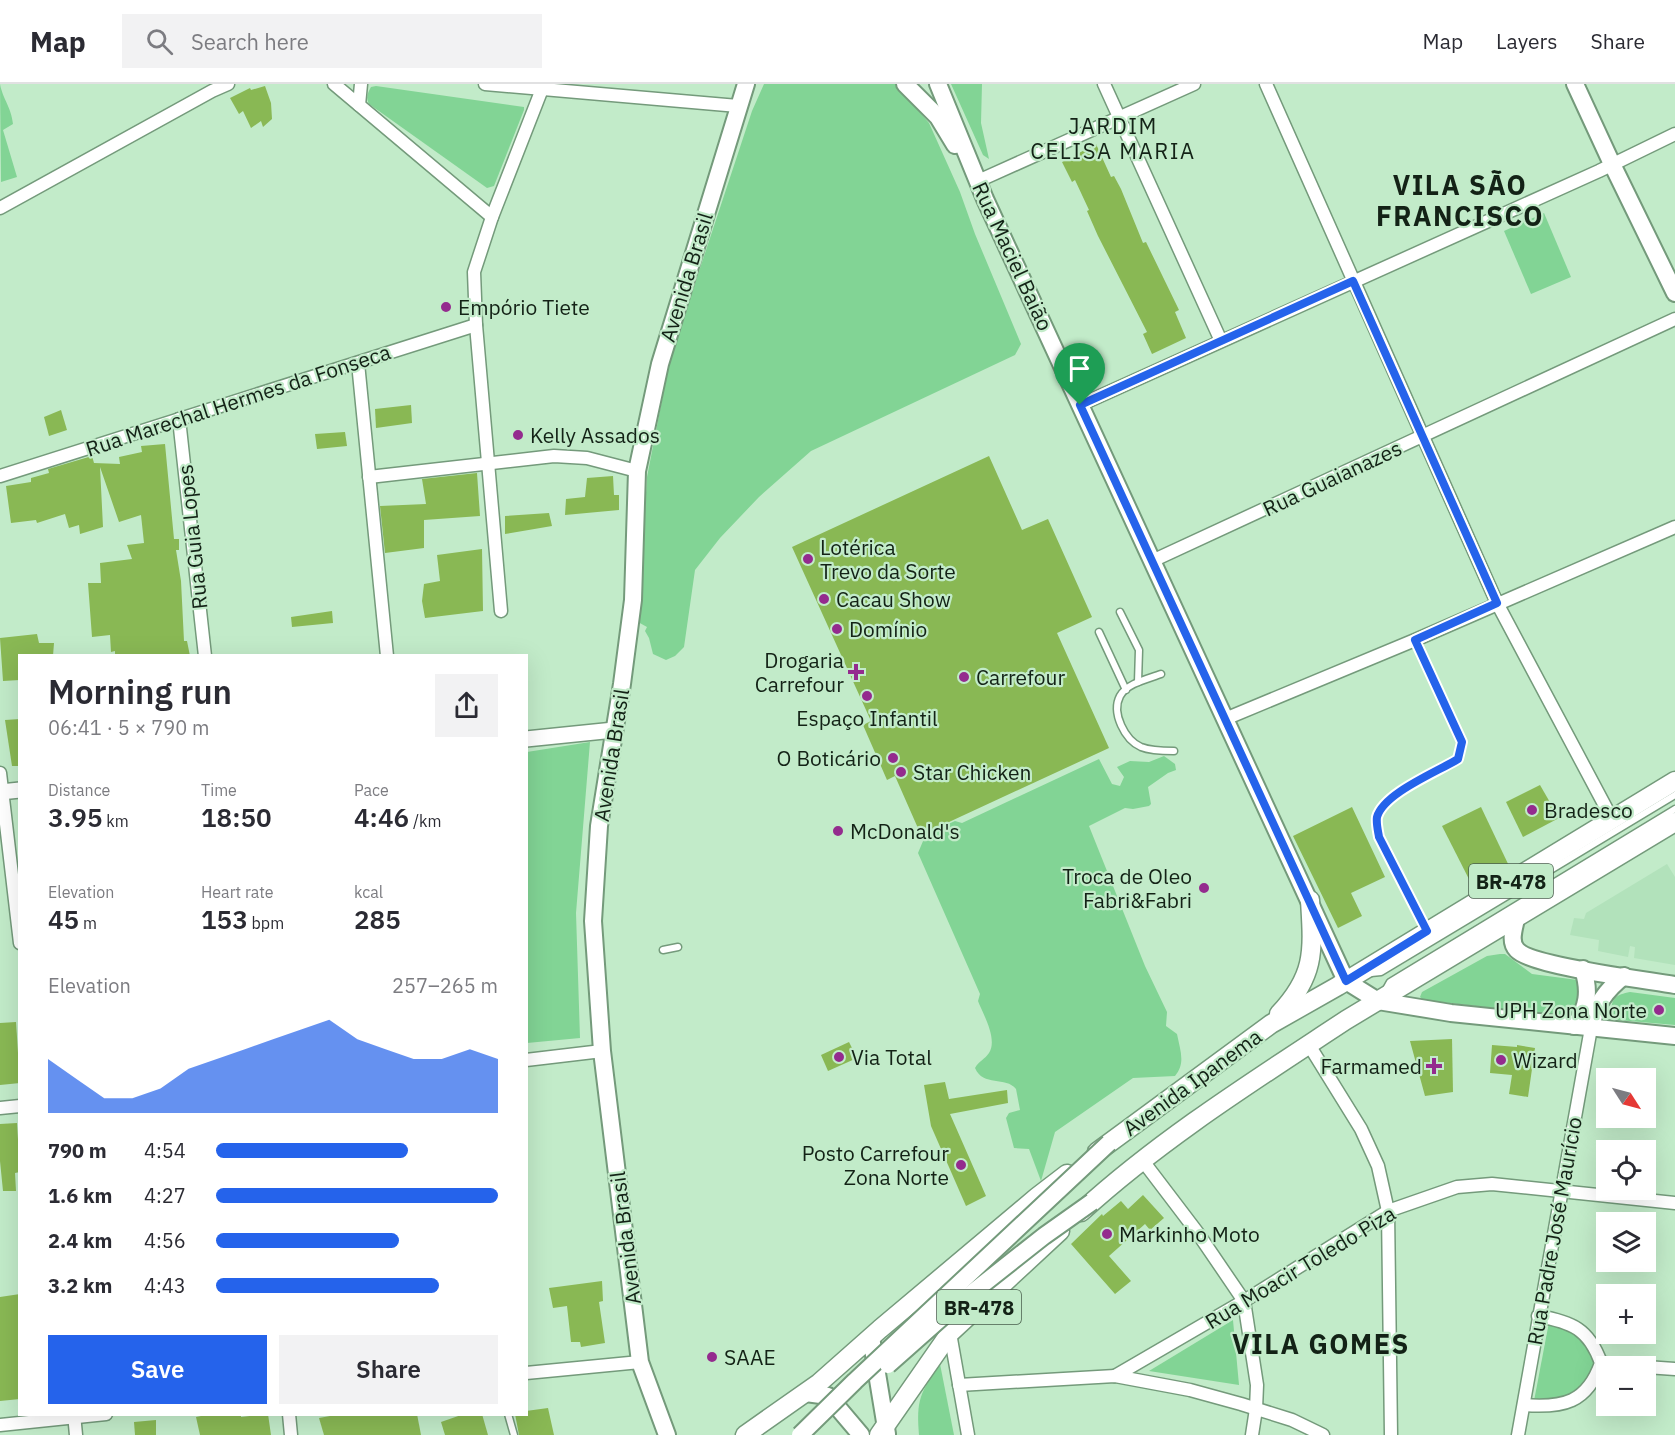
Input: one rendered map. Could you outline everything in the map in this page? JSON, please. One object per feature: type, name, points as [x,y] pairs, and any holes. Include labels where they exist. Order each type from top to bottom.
[{"type":"main road","name":"Avenida Brasil","points":[[668,1435],[640,1362],[602,1051],[592,921],[599,826],[633,600],[637,471],[660,364],[746,84]]},
{"type":"main road","points":[[904,84],[938,117],[978,181]]},
{"type":"main road","name":"Rua Maciel Baião","points":[[938,84],[978,181],[1225,719],[1310,900],[1352,977]]},
{"type":"main road","points":[[1575,84],[1675,293]]},
{"type":"main road","name":"Avenida Ipanema","points":[[746,1435],[819,1383],[1038,1197],[1271,1024],[1675,781]]},
{"type":"main road","name":"Avenida Ipanema","points":[[883,1433],[950,1333],[1092,1202],[1143,1161],[1221,1103],[1309,1044],[1675,822]]},
{"type":"main road","points":[[1271,1024],[1291,1002],[1306,978],[1311,950],[1310,900]]},
{"type":"main road","points":[[1516,919],[1512,938],[1516,949],[1529,958],[1675,985]]},
{"type":"main road","points":[[1574,1026],[1584,1011],[1587,998],[1583,969]]},
{"type":"main road","points":[[1592,1028],[1603,995],[1624,976]]},
{"type":"main road","points":[[1352,977],[1380,1000],[1451,1013],[1675,1036]]},
{"type":"main road","points":[[800,1435],[1109,1143]]},
{"type":"main road","points":[[813,1435],[949,1311],[1044,1236],[1092,1202]]},
{"type":"main road","points":[[871,1337],[883,1433]]},
{"type":"main road","points":[[806,1393],[828,1396],[861,1435]]},
{"type":"street","points":[[0,208],[228,84]]},
{"type":"street","points":[[334,84],[492,217]]},
{"type":"street","points":[[359,105],[361,84]]},
{"type":"street","points":[[485,84],[738,106]]},
{"type":"street","points":[[1104,84],[1221,341]]},
{"type":"street","points":[[978,181],[1194,84]]},
{"type":"street","points":[[1266,84],[1497,603],[1612,819]]},
{"type":"street","points":[[501,610],[476,325],[474,272],[492,217],[543,89]]},
{"type":"street","points":[[1080,405],[1675,134]]},
{"type":"street","name":"Rua Guaianazes","points":[[1152,561],[1675,319]]},
{"type":"street","name":"Rua Marechal Hermes da Fonseca","points":[[0,476],[476,325]]},
{"type":"street","points":[[358,363],[387,654]]},
{"type":"street","name":"Rua Guia Lopes","points":[[179,419],[205,654]]},
{"type":"street","points":[[369,477],[554,456],[587,458],[637,471]]},
{"type":"street","points":[[1225,719],[1415,640],[1675,527]]},
{"type":"street","points":[[528,739],[614,730]]},
{"type":"street","points":[[0,773],[18,927]]},
{"type":"street","points":[[1,792],[18,790]]},
{"type":"street","name":"Rua Padre José Maurício","points":[[1518,1435],[1592,1028]]},
{"type":"street","points":[[1309,1044],[1365,1138],[1378,1166],[1388,1211],[1391,1435]]},
{"type":"street","points":[[528,1060],[602,1051]]},
{"type":"street","points":[[0,1108],[18,1106]]},
{"type":"street","points":[[1143,1161],[1197,1232],[1244,1301],[1257,1385],[1252,1435]]},
{"type":"street","name":"Rua Moacir Toledo Piza","points":[[1115,1376],[1244,1301],[1388,1211],[1457,1187],[1492,1184],[1675,1203]]},
{"type":"street","points":[[1538,1316],[1575,1326],[1588,1337],[1599,1356]]},
{"type":"street","points":[[950,1333],[968,1435]]},
{"type":"street","points":[[528,1373],[640,1362]]},
{"type":"street","points":[[1656,1368],[1675,1369]]},
{"type":"street","points":[[959,1385],[1115,1376],[1190,1390],[1292,1420],[1323,1435]]},
{"type":"street","points":[[1524,1405],[1551,1406],[1577,1399],[1586,1392],[1596,1377]]},
{"type":"street","points":[[0,1425],[74,1416],[76,1435]]},
{"type":"street","points":[[289,1416],[291,1435]]},
{"type":"lane","points":[[1120,612],[1139,650],[1138,682]]},
{"type":"lane","points":[[1099,632],[1126,690]]},
{"type":"lane","points":[[1415,640],[1462,742],[1458,759],[1384,804],[1376,819],[1379,837],[1427,931]]},
{"type":"lane","points":[[1161,674],[1138,682],[1126,690],[1120,696],[1117,710],[1126,735],[1135,744],[1144,748],[1174,751]]},
{"type":"lane","points":[[1352,977],[1381,972],[1675,795]]},
{"type":"lane","points":[[1380,1000],[1390,982],[1675,809]]},
{"type":"lane","points":[[663,950],[678,947]]},
{"type":"lane","points":[[509,1416],[514,1435]]},
{"type":"shaded area","points":[[0,84],[12,118],[13,124],[3,130],[17,177],[1,182]]},
{"type":"shaded area","points":[[764,84],[896,84],[929,123],[960,192],[1021,344],[1015,355],[811,451],[759,497],[720,538],[695,570],[684,647],[675,656],[666,660],[653,654],[645,631],[647,627],[638,622],[647,477],[670,359],[752,111]]},
{"type":"shaded area","points":[[951,84],[982,84],[981,123],[989,159],[983,155]]},
{"type":"shaded area","points":[[371,87],[524,107],[494,186],[487,188],[369,104],[367,98],[369,92]]},
{"type":"shaded area","points":[[1544,213],[1571,277],[1531,294],[1504,231]]},
{"type":"shaded area","points":[[590,742],[576,913],[580,1038],[528,1043],[528,752]]},
{"type":"shaded area","points":[[1164,756],[1175,764],[1176,770],[1148,787],[1151,804],[1149,806],[1125,808],[1089,826],[1145,966],[1167,1012],[1166,1026],[1177,1034],[1181,1056],[1180,1066],[1175,1076],[1133,1078],[1055,1132],[1041,1181],[1029,1149],[1014,1148],[1006,1118],[1009,1113],[1020,1110],[1016,1089],[1012,1085],[983,1077],[975,1068],[989,1053],[991,1034],[978,1001],[980,994],[918,853],[926,834],[955,821],[962,823],[1099,759],[1112,784],[1120,786],[1124,777],[1117,767],[1130,761],[1149,762]]},
{"type":"shaded area","points":[[1667,864],[1675,877],[1675,965],[1634,958],[1635,947],[1630,946],[1628,957],[1598,951],[1599,940],[1570,935],[1574,918],[1584,919],[1586,913]]},
{"type":"shaded area","points":[[1505,954],[1532,974],[1578,980],[1582,994],[1572,1017],[1423,1000],[1420,997],[1422,992],[1487,956]]},
{"type":"shaded area","points":[[1630,992],[1675,998],[1675,1025],[1618,1020],[1612,1017],[1612,1003],[1616,997]]},
{"type":"shaded area","points":[[1233,1320],[1239,1385],[1149,1371]]},
{"type":"shaded area","points":[[1549,1322],[1579,1334],[1596,1362],[1583,1389],[1552,1402],[1534,1401]]},
{"type":"shaded area","points":[[940,1364],[954,1435],[919,1435],[918,1413],[921,1397]]},
{"type":"building","points":[[265,86],[271,103],[272,119],[263,127],[261,121],[251,128],[243,111],[239,114],[230,98],[250,88],[251,90]]},
{"type":"building","points":[[1096,144],[1111,177],[1114,176],[1121,189],[1143,243],[1146,242],[1179,310],[1175,312],[1186,338],[1152,354],[1143,334],[1147,332],[1098,236],[1075,180],[1072,182],[1062,162]]},
{"type":"building","points":[[411,405],[412,423],[376,428],[375,409]]},
{"type":"building","points":[[61,410],[67,430],[49,436],[44,417]]},
{"type":"building","points":[[345,432],[347,446],[317,449],[315,434]]},
{"type":"building","points":[[165,444],[174,539],[179,539],[179,550],[176,550],[181,581],[184,641],[187,641],[190,654],[115,654],[115,651],[111,652],[110,635],[92,637],[88,583],[101,583],[100,563],[132,559],[127,545],[144,543],[141,515],[119,522],[100,467],[103,527],[80,534],[79,525],[69,528],[65,514],[37,523],[36,520],[11,523],[6,486],[31,482],[31,478],[49,473],[48,469],[92,456],[94,463],[120,464],[119,457],[142,452],[141,446]]},
{"type":"building","name":"Carrefour","points":[[989,456],[1022,530],[1048,519],[1092,617],[1057,633],[1109,748],[921,835],[895,776],[887,780],[863,725],[871,721],[792,547]]},
{"type":"building","points":[[477,473],[480,516],[424,520],[424,548],[385,553],[380,506],[426,504],[422,479]]},
{"type":"building","points":[[613,476],[614,495],[619,495],[619,510],[565,515],[566,499],[585,497],[587,478]]},
{"type":"building","points":[[549,513],[552,526],[505,534],[505,516]]},
{"type":"building","points":[[482,549],[483,611],[425,618],[422,601],[424,584],[440,581],[437,555]]},
{"type":"building","points":[[332,611],[333,623],[292,627],[291,617]]},
{"type":"building","points":[[37,634],[39,643],[54,643],[53,654],[18,654],[18,680],[3,681],[0,638]]},
{"type":"building","points":[[18,719],[18,766],[12,766],[5,720]]},
{"type":"building","name":"Bradesco","points":[[1540,785],[1559,818],[1523,837],[1506,802]]},
{"type":"building","points":[[1352,807],[1385,877],[1351,893],[1362,916],[1338,928],[1293,836]]},
{"type":"building","points":[[1481,807],[1510,868],[1474,889],[1442,826]]},
{"type":"building","points":[[16,1022],[18,1083],[0,1085],[0,1023]]},
{"type":"building","name":"Farmamed","points":[[1452,1039],[1453,1092],[1425,1096],[1410,1041]]},
{"type":"building","name":"Via Total","points":[[849,1042],[857,1058],[828,1071],[821,1055]]},
{"type":"building","points":[[1492,1045],[1535,1048],[1528,1097],[1509,1094],[1512,1075],[1490,1073]]},
{"type":"building","points":[[945,1082],[949,1099],[1007,1090],[1008,1103],[950,1114],[986,1196],[966,1206],[931,1126],[924,1085]]},
{"type":"building","points":[[17,1123],[16,1191],[3,1191],[0,1124]]},
{"type":"building","points":[[1143,1195],[1164,1218],[1150,1230],[1145,1224],[1109,1256],[1131,1281],[1115,1294],[1071,1244],[1102,1214],[1103,1216],[1121,1201],[1128,1209]]},
{"type":"building","points":[[602,1281],[603,1301],[599,1302],[605,1343],[581,1347],[580,1342],[571,1342],[567,1306],[553,1308],[549,1288]]},
{"type":"building","points":[[18,1294],[18,1399],[0,1401],[0,1297]]},
{"type":"building","points":[[548,1408],[554,1435],[519,1435],[515,1416],[528,1416],[528,1411]]},
{"type":"building","points":[[268,1416],[271,1435],[200,1435],[196,1417]]},
{"type":"building","points":[[417,1416],[421,1435],[324,1435],[319,1418]]},
{"type":"building","points":[[458,1416],[483,1416],[488,1435],[445,1435],[441,1422]]},
{"type":"building","points":[[156,1420],[156,1435],[135,1435],[134,1422]]},
{"type":"place","name":"Empório Tiete","points":[[446,307]]},
{"type":"place","name":"Kelly Assados","points":[[518,435]]},
{"type":"place","name":"Lotérica Trevo da Sorte","points":[[808,559]]},
{"type":"place","name":"Cacau Show","points":[[824,599]]},
{"type":"place","name":"Domínio","points":[[837,629]]},
{"type":"place","name":"Drogaria Carrefour","points":[[856,672]]},
{"type":"place","name":"Carrefour","points":[[964,677]]},
{"type":"place","name":"Espaço Infantil","points":[[867,696]]},
{"type":"place","name":"O Boticário","points":[[893,758]]},
{"type":"place","name":"Star Chicken","points":[[901,772]]},
{"type":"place","name":"Bradesco","points":[[1532,810]]},
{"type":"place","name":"McDonald's","points":[[838,831]]},
{"type":"place","name":"Troca de Oleo Fabri&Fabri","points":[[1204,888]]},
{"type":"place","name":"UPH Zona Norte","points":[[1659,1010]]},
{"type":"place","name":"Via Total","points":[[839,1057]]},
{"type":"place","name":"Wizard","points":[[1501,1060]]},
{"type":"place","name":"Farmamed","points":[[1434,1066]]},
{"type":"place","name":"Posto Carrefour Zona Norte","points":[[961,1165]]},
{"type":"place","name":"Markinho Moto","points":[[1107,1234]]},
{"type":"place","name":"SAAE","points":[[712,1357]]},
{"type":"district","name":"JARDIM CELISA MARIA","points":[[1113,138]]},
{"type":"district","name":"VILA SÃO FRANCISCO","points":[[1460,200]]},
{"type":"district","name":"VILA GOMES","points":[[1321,1343]]},
{"type":"route","points":[[1353,281],[1497,603],[1415,640],[1462,742],[1462,751],[1458,759],[1401,791],[1384,804],[1376,819],[1379,837],[1427,931],[1346,981],[1310,900],[1080,405],[1353,281]]}]
